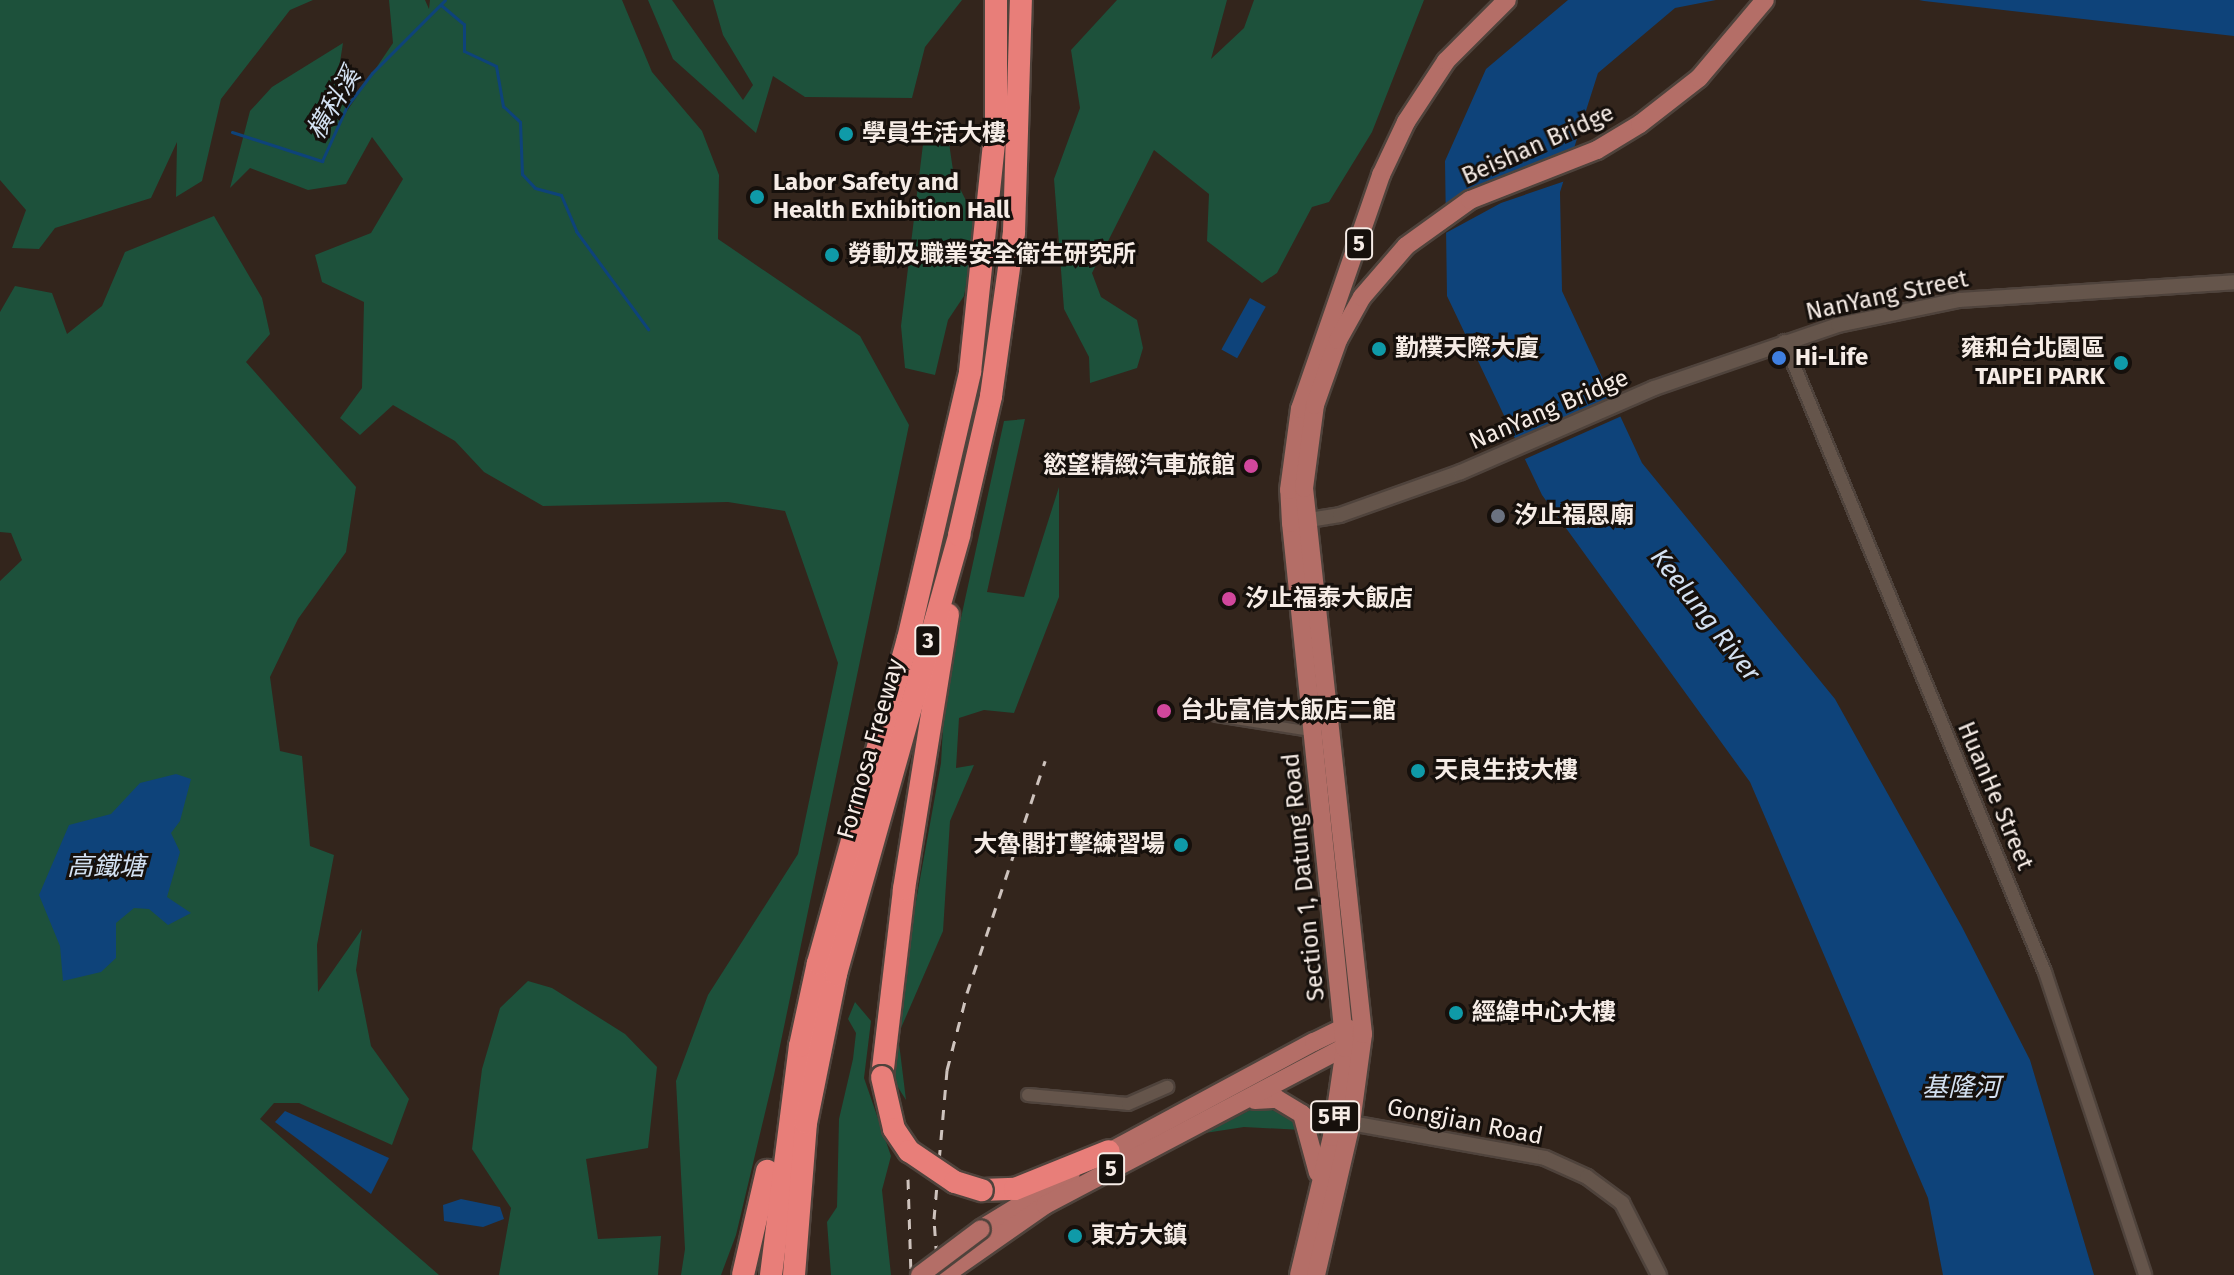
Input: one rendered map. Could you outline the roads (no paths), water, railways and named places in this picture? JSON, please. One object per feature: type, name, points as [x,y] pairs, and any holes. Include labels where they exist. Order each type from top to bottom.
[{"type":"highway","name":"Formosa Freeway","points":[[771,1275],[800,1046],[853,828],[936,532],[970,372],[996,124],[996,0]]},
{"type":"highway","name":"Formosa Freeway","points":[[794,1275],[806,1123],[836,974],[959,535],[991,396],[1014,232],[1021,0]]},
{"type":"highway","points":[[959,535],[904,889],[882,1077],[894,1129],[909,1151],[955,1182],[982,1190],[1015,1189],[1109,1151]]},
{"type":"highway","points":[[743,1275],[780,1098],[800,1046]]},
{"type":"main road","name":"Section 1, Datung Road","points":[[1316,1275],[1351,1123],[1363,1034],[1300,521],[1289,490],[1300,409],[1381,175],[1428,85],[1472,32],[1507,0]]},
{"type":"main road","name":"Beishan Bridge","points":[[1338,340],[1382,271],[1436,221],[1470,200],[1597,150],[1640,124],[1699,78],[1765,0]]},
{"type":"main road","name":"Section 1, Datung Road","points":[[1299,1275],[1318,1184],[1332,1137],[1345,1048],[1311,731],[1300,521],[1309,429],[1338,340]]},
{"type":"main road","points":[[1345,1027],[1363,1034]]},
{"type":"main road","name":"5","points":[[920,1275],[1109,1151],[1345,1027]]},
{"type":"main road","name":"5","points":[[945,1275],[988,1233],[1248,1100],[1345,1048],[1363,1034]]},
{"type":"main road","points":[[1248,1100],[1277,1099],[1302,1114],[1317,1156],[1318,1184]]},
{"type":"street","name":"NanYang Street","points":[[1654,388],[1784,341],[1959,300],[2234,282]]},
{"type":"street","name":"HuanHe Street","points":[[1784,341],[2045,972],[2145,1275]]},
{"type":"street","name":"NanYang Bridge","points":[[1300,521],[1340,515],[1461,472],[1654,388]]},
{"type":"street","points":[[1216,716],[1311,731]]},
{"type":"street","points":[[1028,1095],[1128,1104],[1167,1087]]},
{"type":"street","name":"Gongjian Road","points":[[1351,1123],[1545,1158],[1587,1177],[1622,1203],[1659,1275]]},
{"type":"water","name":"基隆河","points":[[1568,0],[1716,0],[1675,8],[1598,73],[1560,192],[1562,291],[1642,463],[1835,699],[1962,927],[2030,1060],[2094,1275],[1943,1275],[1928,1198],[1750,782],[1542,495],[1447,296],[1445,161],[1486,69]]},
{"type":"water","points":[[1919,0],[2234,0],[2234,36],[1924,1]]},
{"type":"water","points":[[1250,298],[1266,307],[1237,358],[1221,350]]},
{"type":"water","name":"高鐵塘","points":[[176,774],[191,779],[180,821],[171,833],[180,852],[167,897],[191,913],[168,925],[149,909],[134,908],[116,923],[116,958],[101,972],[63,981],[60,946],[39,895],[69,825],[111,814],[140,783]]},
{"type":"water","points":[[285,1111],[389,1158],[371,1194],[275,1122]]},
{"type":"water","points":[[461,1199],[500,1207],[504,1219],[483,1227],[444,1221],[443,1205]]},
{"type":"waterway","name":"橫科溪","points":[[232,132],[322,161],[347,106],[372,73],[445,0]]},
{"type":"waterway","points":[[441,5],[464,24],[464,51],[496,66],[503,106],[520,122],[522,174],[535,188],[561,195],[576,231],[648,329]]},
{"type":"railway","points":[[938,1275],[934,1219],[947,1070],[967,993],[1045,761]]},
{"type":"railway","points":[[908,1179],[911,1275]]},
{"type":"place","name":"學員生活大樓","points":[[846,134]]},
{"type":"place","name":"Labor Safety and Health Exhibition Hall","points":[[757,197]]},
{"type":"place","name":"勞動及職業安全衛生研究所","points":[[832,255]]},
{"type":"place","name":"勤樸天際大廈","points":[[1379,349]]},
{"type":"place","name":"Hi-Life","points":[[1779,358]]},
{"type":"place","name":"雍和台北園區 TAIPEI PARK","points":[[2121,363]]},
{"type":"place","name":"慾望精緻汽車旅館","points":[[1251,466]]},
{"type":"place","name":"汐止福恩廟","points":[[1498,516]]},
{"type":"place","name":"汐止福泰大飯店","points":[[1229,599]]},
{"type":"place","name":"台北富信大飯店二館","points":[[1164,711]]},
{"type":"place","name":"天良生技大樓","points":[[1418,771]]},
{"type":"place","name":"大魯閣打擊練習場","points":[[1181,845]]},
{"type":"place","name":"經緯中心大樓","points":[[1456,1013]]},
{"type":"place","name":"東方大鎮","points":[[1075,1236]]},
{"type":"water label","name":"Keelung River","points":[[1705,615]]}]
